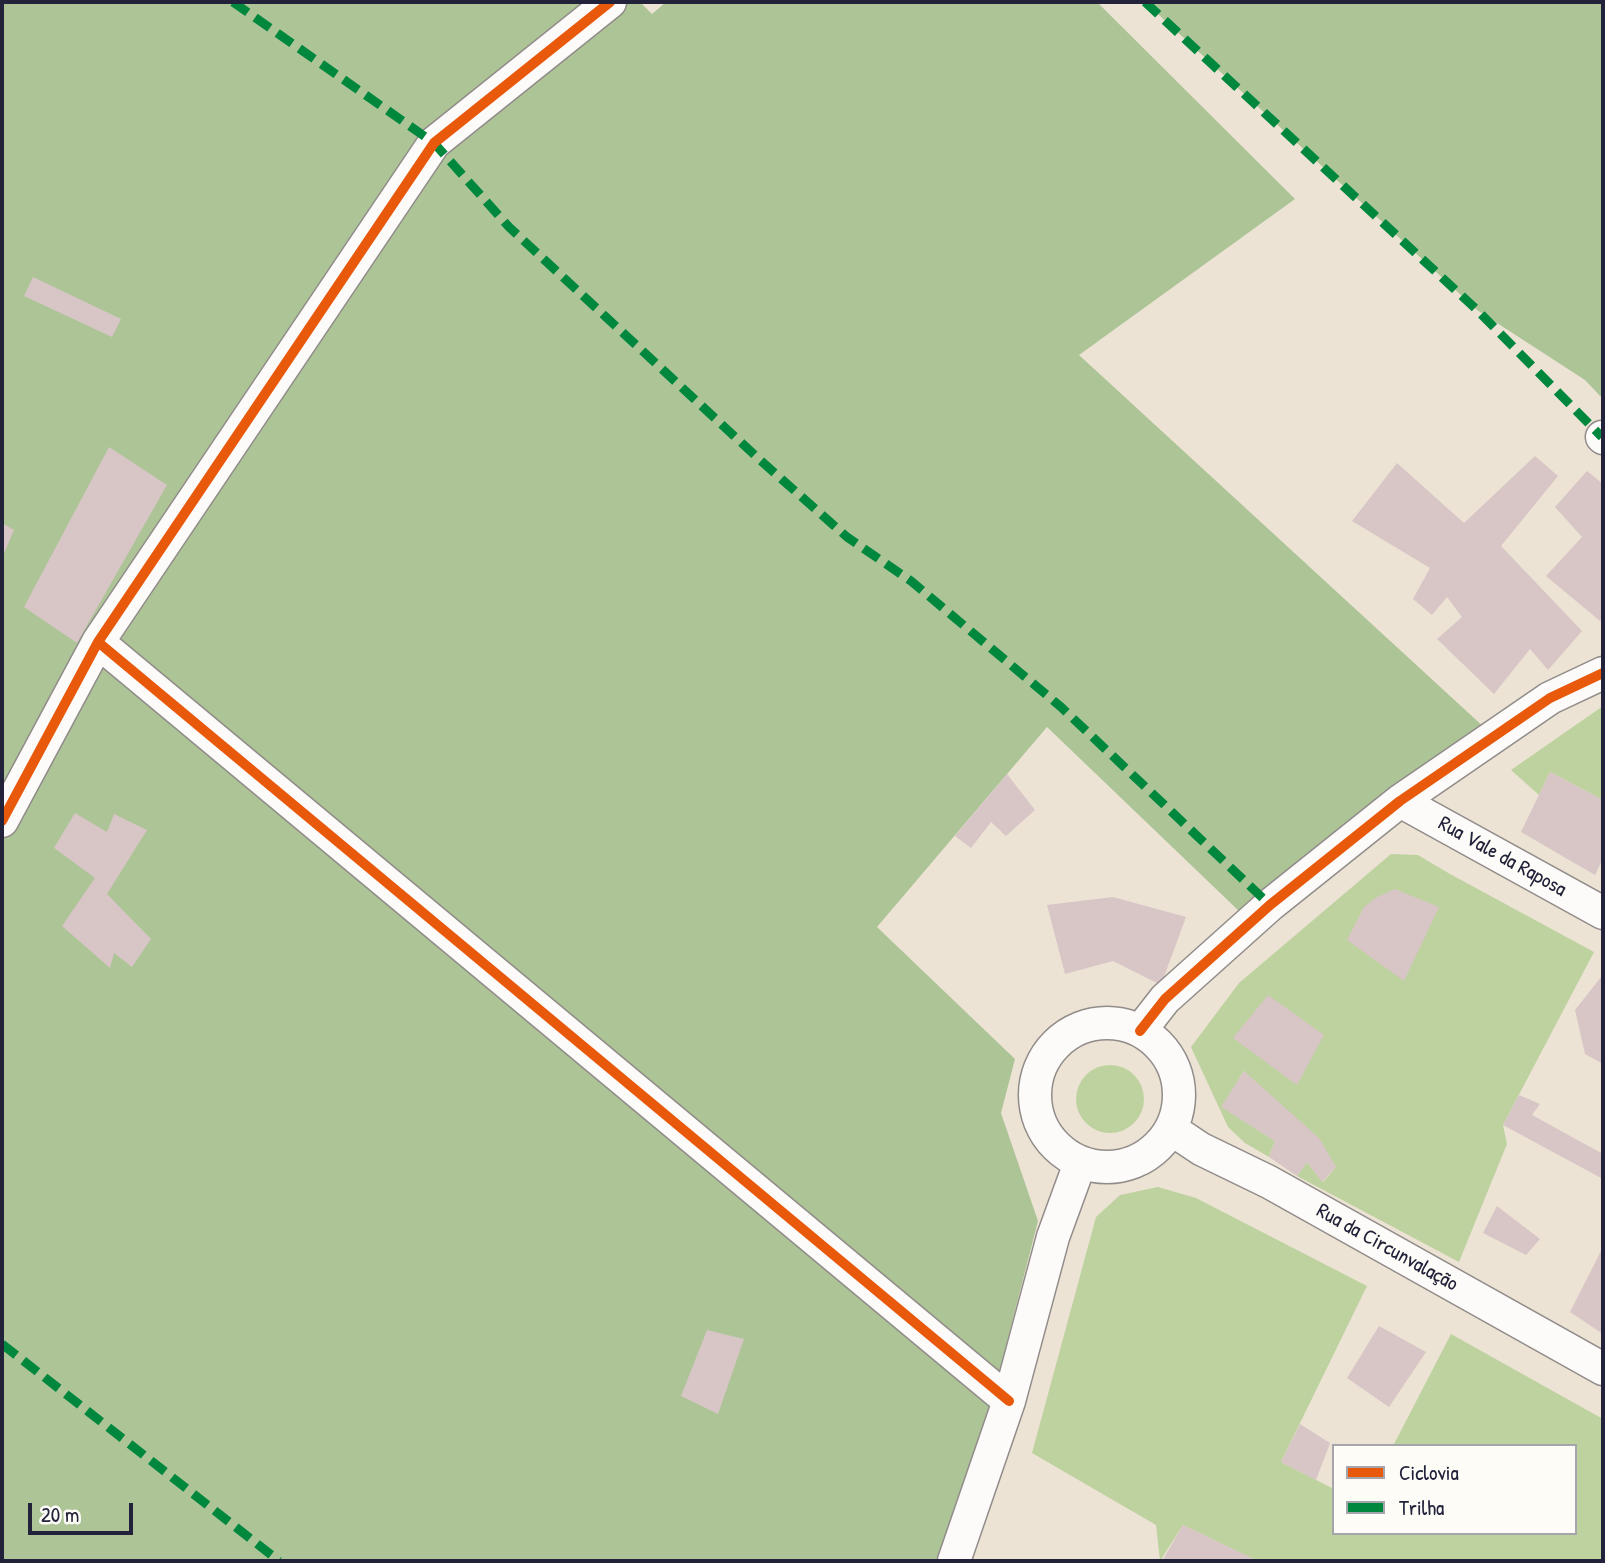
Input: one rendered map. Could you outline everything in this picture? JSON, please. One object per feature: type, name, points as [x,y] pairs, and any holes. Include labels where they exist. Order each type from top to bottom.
[{"type":"street","points":[[2,821],[98,642],[434,143],[610,2]]},
{"type":"street","points":[[98,642],[1009,1401]]},
{"type":"street","points":[[1140,1031],[1165,999],[1270,905],[1400,801],[1550,698],[1603,673]]},
{"type":"street","name":"Rua Vale da Raposa","points":[[1400,801],[1603,913]]},
{"type":"street","points":[[1118,1023],[1140,1031],[1159,1045],[1172,1063],[1179,1085],[1178,1108],[1171,1129],[1158,1146],[1141,1159],[1122,1167],[1100,1168],[1080,1163],[1060,1151],[1045,1133],[1036,1111],[1035,1088],[1041,1065],[1054,1045],[1073,1031],[1084,1027],[1118,1023]]},
{"type":"street","name":"Rua da Circunvalação","points":[[1171,1129],[1201,1149],[1269,1182],[1603,1369]]},
{"type":"street","points":[[954,1561],[1009,1401],[1053,1237],[1080,1163]]},
{"type":"green space","points":[[2,2],[640,2],[652,14],[666,2],[1097,2],[1295,199],[1079,355],[1486,729],[1240,912],[1047,727],[877,927],[1015,1059],[1001,1113],[1038,1221],[977,1459],[942,1561],[2,1561]]},
{"type":"green space","points":[[1145,2],[1603,2],[1603,399],[1585,380],[1477,310]]},
{"type":"green space","points":[[1603,706],[1603,800],[1550,772],[1539,795],[1511,770]]},
{"type":"green space","points":[[1391,854],[1418,855],[1594,952],[1503,1125],[1507,1144],[1459,1262],[1297,1176],[1307,1162],[1323,1182],[1336,1167],[1244,1071],[1222,1107],[1275,1141],[1269,1157],[1245,1143],[1228,1127],[1191,1047],[1239,983]]},
{"type":"green space","points":[[1110,1065],[1123,1068],[1134,1075],[1141,1086],[1144,1099],[1141,1112],[1134,1123],[1123,1130],[1110,1133],[1097,1130],[1086,1123],[1079,1112],[1076,1099],[1079,1086],[1086,1075],[1097,1068]]},
{"type":"green space","points":[[1158,1187],[1196,1198],[1367,1286],[1281,1462],[1332,1488],[1332,1535],[1577,1535],[1577,1444],[1394,1444],[1451,1334],[1603,1419],[1603,1561],[1257,1561],[1183,1525],[1160,1561],[1156,1525],[1032,1453],[1096,1217],[1120,1195]]},
{"type":"building","points":[[33,277],[121,319],[112,337],[24,296]]},
{"type":"building","points":[[109,447],[167,485],[77,643],[24,607]]},
{"type":"building","points":[[1535,456],[1558,476],[1501,546],[1582,631],[1548,670],[1530,649],[1494,694],[1437,639],[1462,617],[1447,597],[1432,615],[1413,599],[1430,568],[1352,521],[1397,463],[1464,523]]},
{"type":"building","points":[[1587,471],[1603,484],[1603,618],[1600,621],[1546,576],[1582,537],[1555,507]]},
{"type":"building","points":[[2,523],[14,530],[2,558]]},
{"type":"building","points":[[1550,772],[1603,800],[1603,858],[1595,875],[1521,832]]},
{"type":"building","points":[[1007,774],[1035,810],[1006,836],[991,822],[971,848],[955,836]]},
{"type":"building","points":[[75,813],[107,832],[114,814],[147,830],[107,894],[151,939],[132,967],[114,953],[110,968],[62,926],[95,878],[54,848]]},
{"type":"building","points":[[1395,889],[1439,907],[1404,981],[1347,940],[1364,907],[1377,897]]},
{"type":"building","points":[[1113,897],[1186,917],[1161,985],[1113,961],[1065,974],[1047,905]]},
{"type":"building","points":[[1601,977],[1603,1064],[1585,1054],[1575,1010]]},
{"type":"building","points":[[1268,995],[1324,1035],[1297,1085],[1233,1038]]},
{"type":"building","points":[[1244,1071],[1319,1138],[1336,1167],[1322,1182],[1307,1162],[1297,1176],[1269,1157],[1275,1141],[1221,1107]]},
{"type":"building","points":[[1519,1095],[1540,1104],[1532,1115],[1603,1154],[1603,1179],[1503,1125]]},
{"type":"building","points":[[1497,1206],[1540,1239],[1526,1255],[1483,1233]]},
{"type":"building","points":[[1603,1247],[1603,1334],[1570,1312]]},
{"type":"building","points":[[1379,1326],[1426,1352],[1389,1407],[1347,1378]]},
{"type":"building","points":[[707,1330],[744,1339],[718,1414],[681,1396]]},
{"type":"building","points":[[1300,1424],[1330,1443],[1316,1480],[1281,1462]]},
{"type":"building","points":[[1183,1525],[1258,1561],[1162,1561]]},
{"type":"marked path","points":[[233,2],[434,143],[509,227],[760,460],[847,537],[911,581],[1061,707],[1270,905]]},
{"type":"marked path","points":[[1145,2],[1477,310],[1602,437]]},
{"type":"marked path","points":[[2,1344],[279,1561]]},
{"type":"cycle path","points":[[2,821],[98,642],[434,143],[610,2]]},
{"type":"cycle path","points":[[98,642],[1009,1401]]},
{"type":"cycle path","points":[[1140,1031],[1165,999],[1270,905],[1400,801],[1550,698],[1603,673]]}]
